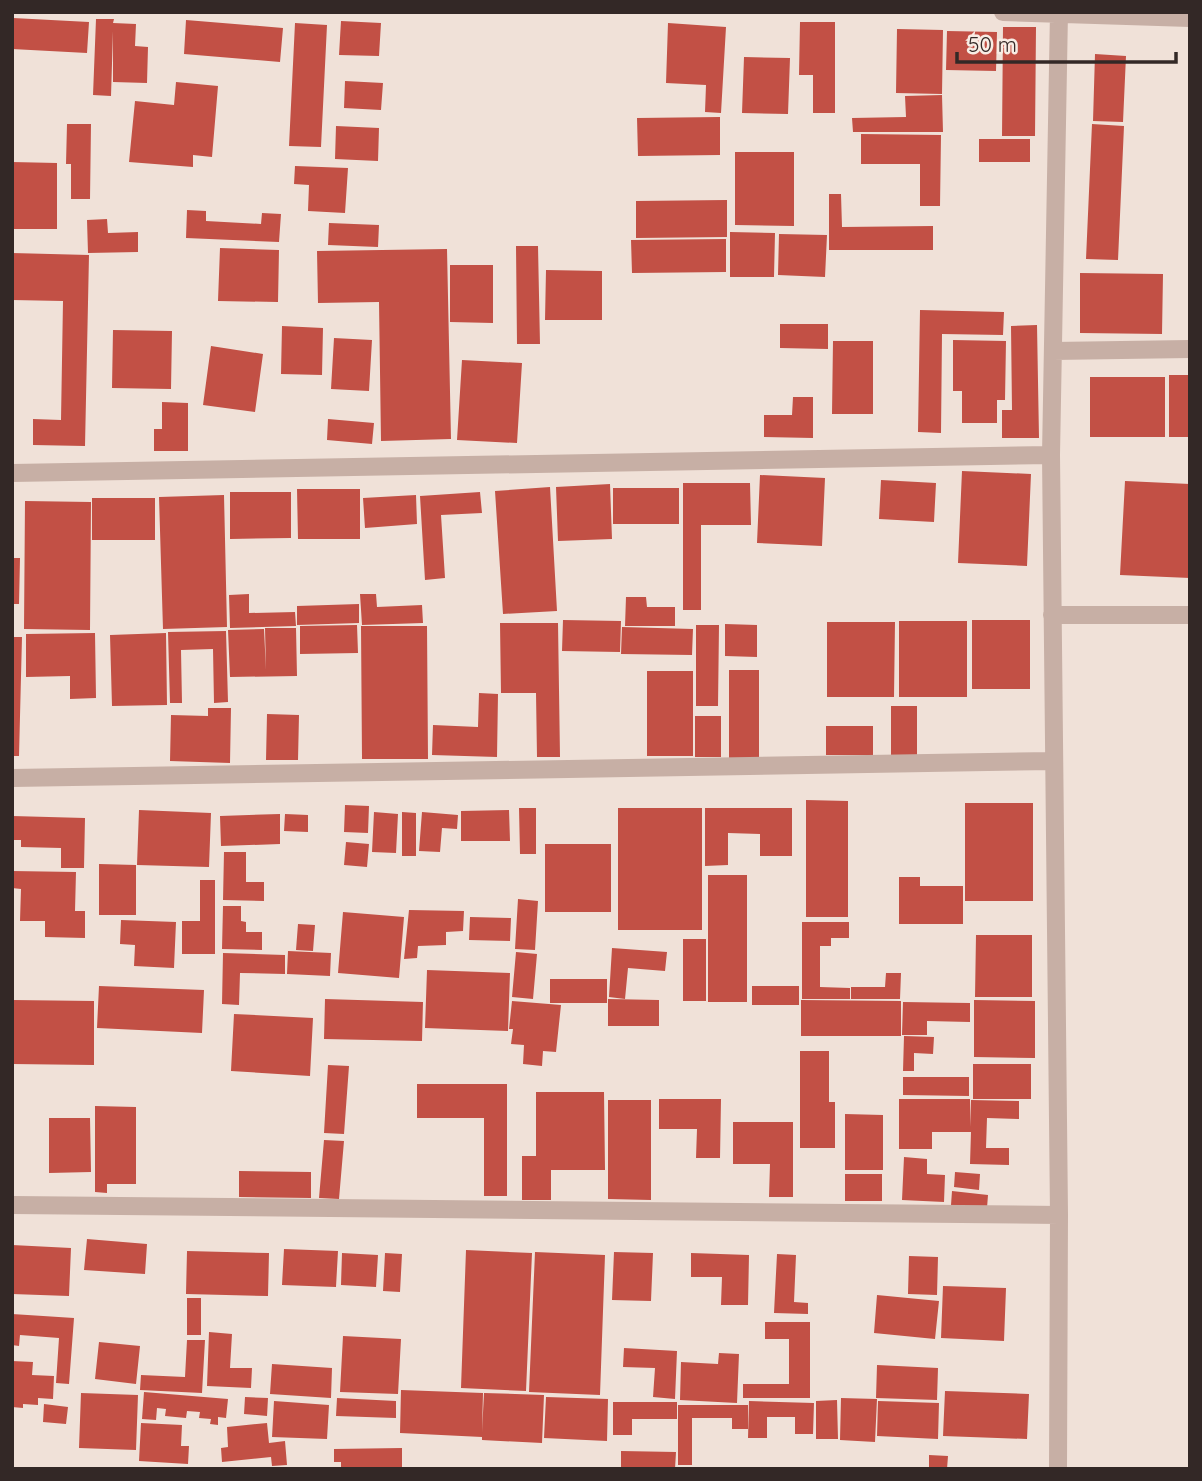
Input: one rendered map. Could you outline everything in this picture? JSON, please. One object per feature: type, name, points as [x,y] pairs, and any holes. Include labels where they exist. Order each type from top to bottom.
[{"type":"street","points":[[1003,12],[1190,18]]},
{"type":"street","points":[[1058,1469],[1059,1215],[1051,454],[1059,13]]},
{"type":"street","points":[[1053,351],[1190,349]]},
{"type":"street","points":[[12,473],[1051,454]]},
{"type":"street","points":[[1052,615],[1190,615]]},
{"type":"street","points":[[12,778],[1054,761]]},
{"type":"street","points":[[12,1205],[1059,1215]]},
{"type":"building","points":[[13,18],[89,22],[87,53],[12,49]]},
{"type":"building","points":[[96,19],[114,19],[113,23],[136,24],[135,46],[148,47],[147,83],[113,82],[113,31],[111,96],[93,95]]},
{"type":"building","points":[[186,20],[283,28],[280,62],[184,54]]},
{"type":"building","points":[[341,21],[381,23],[379,56],[339,55]]},
{"type":"building","points":[[800,22],[835,22],[835,113],[813,113],[813,75],[799,75]]},
{"type":"building","points":[[295,23],[327,25],[321,147],[289,146]]},
{"type":"building","points":[[668,23],[726,27],[721,113],[705,112],[706,85],[666,83]]},
{"type":"building","points":[[1003,27],[1036,27],[1035,136],[1002,136]]},
{"type":"building","points":[[897,29],[943,30],[942,94],[896,93]]},
{"type":"building","points":[[947,31],[997,32],[996,71],[946,70]]},
{"type":"building","points":[[1095,54],[1126,56],[1123,122],[1093,121]]},
{"type":"building","points":[[744,57],[790,58],[788,114],[742,113]]},
{"type":"building","points":[[345,81],[383,83],[381,110],[344,108]]},
{"type":"building","points":[[176,82],[218,86],[212,157],[193,155],[193,167],[129,162],[135,101],[174,105]]},
{"type":"building","points":[[942,95],[943,132],[853,132],[852,118],[906,117],[905,96]]},
{"type":"building","points":[[720,117],[720,155],[638,156],[637,118]]},
{"type":"building","points":[[67,124],[91,124],[90,199],[71,199],[71,164],[66,164]]},
{"type":"building","points":[[1092,124],[1124,126],[1118,260],[1086,259]]},
{"type":"building","points":[[336,126],[379,128],[378,161],[335,159]]},
{"type":"building","points":[[861,134],[941,135],[940,206],[920,206],[920,164],[861,164]]},
{"type":"building","points":[[979,139],[1030,139],[1030,162],[979,162]]},
{"type":"building","points":[[735,152],[794,152],[794,226],[735,225]]},
{"type":"building","points":[[12,162],[57,163],[57,229],[12,229]]},
{"type":"building","points":[[295,166],[348,168],[345,213],[308,211],[309,185],[294,184]]},
{"type":"building","points":[[829,194],[841,194],[842,227],[933,226],[933,250],[829,250]]},
{"type":"building","points":[[727,200],[727,237],[636,238],[636,201]]},
{"type":"building","points":[[187,210],[206,211],[206,221],[261,224],[262,213],[281,214],[279,242],[186,238]]},
{"type":"building","points":[[107,219],[108,233],[138,232],[138,252],[88,253],[87,220]]},
{"type":"building","points":[[329,223],[379,225],[378,247],[328,245]]},
{"type":"building","points":[[730,232],[775,233],[774,277],[730,277]]},
{"type":"building","points":[[779,234],[827,235],[825,277],[778,275]]},
{"type":"building","points":[[726,239],[726,272],[632,273],[631,240]]},
{"type":"building","points":[[516,246],[538,246],[540,344],[517,344]]},
{"type":"building","points":[[220,248],[279,250],[278,302],[218,301]]},
{"type":"building","points":[[447,249],[451,439],[381,441],[379,302],[318,303],[317,251]]},
{"type":"building","points":[[12,253],[89,255],[85,446],[33,445],[33,419],[61,420],[63,301],[12,300]]},
{"type":"building","points":[[450,265],[493,265],[493,323],[450,322]]},
{"type":"building","points":[[546,270],[602,271],[602,320],[545,320]]},
{"type":"building","points":[[1080,273],[1163,274],[1162,334],[1080,333]]},
{"type":"building","points":[[920,310],[1004,312],[1003,335],[942,334],[941,433],[918,432]]},
{"type":"building","points":[[780,324],[828,324],[828,349],[780,348]]},
{"type":"building","points":[[1037,325],[1039,438],[1002,438],[1002,410],[1012,410],[1011,326]]},
{"type":"building","points":[[282,326],[323,328],[322,375],[281,374]]},
{"type":"building","points":[[113,330],[172,331],[171,389],[112,388]]},
{"type":"building","points":[[334,338],[372,340],[369,391],[331,389]]},
{"type":"building","points":[[953,340],[1006,341],[1005,400],[997,400],[997,423],[962,423],[962,391],[953,391]]},
{"type":"building","points":[[833,341],[873,341],[873,414],[832,414]]},
{"type":"building","points":[[211,346],[263,354],[255,412],[203,405]]},
{"type":"building","points":[[462,360],[522,363],[517,443],[457,440]]},
{"type":"building","points":[[1169,375],[1190,375],[1190,437],[1169,437]]},
{"type":"building","points":[[1090,377],[1165,377],[1165,437],[1090,437]]},
{"type":"building","points":[[793,397],[813,397],[813,438],[764,437],[764,415],[792,415]]},
{"type":"building","points":[[162,402],[188,403],[188,451],[154,451],[154,429],[162,429]]},
{"type":"building","points":[[328,419],[374,423],[372,444],[327,440]]},
{"type":"building","points":[[962,471],[1031,474],[1027,566],[958,563]]},
{"type":"building","points":[[760,475],[825,478],[822,546],[757,543]]},
{"type":"building","points":[[881,480],[936,483],[934,522],[879,519]]},
{"type":"building","points":[[1125,481],[1190,484],[1190,578],[1120,575]]},
{"type":"building","points":[[683,483],[750,483],[751,525],[701,525],[701,610],[683,610]]},
{"type":"building","points":[[610,484],[612,539],[558,541],[556,487]]},
{"type":"building","points":[[550,487],[557,611],[503,614],[495,491]]},
{"type":"building","points":[[613,488],[679,488],[679,524],[613,524]]},
{"type":"building","points":[[297,489],[360,489],[360,539],[298,539]]},
{"type":"building","points":[[230,492],[291,492],[291,538],[230,539]]},
{"type":"building","points":[[480,492],[482,513],[441,515],[445,578],[425,580],[420,496]]},
{"type":"building","points":[[224,495],[227,627],[163,629],[159,497]]},
{"type":"building","points":[[416,495],[417,524],[365,528],[363,498]]},
{"type":"building","points":[[92,498],[155,498],[155,540],[92,540]]},
{"type":"building","points":[[25,501],[91,502],[90,630],[24,629]]},
{"type":"building","points":[[12,558],[20,558],[19,604],[12,604]]},
{"type":"building","points":[[249,594],[249,613],[295,612],[296,626],[230,628],[229,595]]},
{"type":"building","points":[[360,594],[376,594],[377,607],[422,605],[423,623],[362,625]]},
{"type":"building","points":[[626,597],[646,597],[647,607],[675,607],[675,626],[625,626]]},
{"type":"building","points":[[359,604],[359,623],[297,625],[297,606]]},
{"type":"building","points":[[563,620],[621,621],[620,652],[562,651]]},
{"type":"building","points":[[972,620],[1030,620],[1030,689],[972,689]]},
{"type":"building","points":[[899,621],[967,621],[967,697],[899,697]]},
{"type":"building","points":[[827,622],[895,622],[894,697],[827,697]]},
{"type":"building","points":[[500,623],[558,623],[560,757],[537,757],[536,693],[501,693]]},
{"type":"building","points":[[725,624],[757,625],[757,657],[725,656]]},
{"type":"building","points":[[357,625],[358,653],[300,654],[300,626]]},
{"type":"building","points":[[696,625],[719,625],[718,706],[696,706]]},
{"type":"building","points":[[361,626],[427,626],[428,759],[362,759]]},
{"type":"building","points":[[622,627],[693,629],[692,655],[621,654]]},
{"type":"building","points":[[265,628],[296,628],[297,676],[230,677],[228,630],[264,629],[266,670]]},
{"type":"building","points":[[226,631],[228,702],[214,703],[213,649],[181,650],[182,703],[170,703],[168,632]]},
{"type":"building","points":[[95,633],[96,698],[70,699],[70,676],[26,677],[26,634]]},
{"type":"building","points":[[166,633],[167,705],[112,706],[110,635]]},
{"type":"building","points":[[12,637],[22,637],[19,756],[12,756]]},
{"type":"building","points":[[729,670],[759,670],[759,759],[729,759]]},
{"type":"building","points":[[647,671],[693,671],[693,756],[647,756]]},
{"type":"building","points":[[479,693],[498,694],[497,757],[432,755],[433,725],[478,727]]},
{"type":"building","points":[[891,706],[917,706],[917,757],[891,757]]},
{"type":"building","points":[[208,708],[231,708],[230,763],[170,761],[171,715],[208,716]]},
{"type":"building","points":[[267,714],[299,715],[298,760],[266,760]]},
{"type":"building","points":[[695,716],[721,716],[721,757],[695,757]]},
{"type":"building","points":[[826,726],[873,726],[873,755],[826,755]]},
{"type":"building","points":[[806,800],[848,801],[848,917],[806,917]]},
{"type":"building","points":[[965,803],[1033,803],[1033,901],[965,901]]},
{"type":"building","points":[[345,805],[369,806],[368,833],[344,832]]},
{"type":"building","points":[[519,808],[536,808],[536,854],[520,854]]},
{"type":"building","points":[[618,808],[702,808],[702,930],[618,930]]},
{"type":"building","points":[[705,808],[792,808],[792,856],[760,856],[760,834],[728,833],[728,865],[705,866]]},
{"type":"building","points":[[139,810],[211,813],[209,867],[137,865]]},
{"type":"building","points":[[509,810],[510,841],[461,841],[461,811]]},
{"type":"building","points":[[374,812],[398,814],[396,853],[372,852]]},
{"type":"building","points":[[402,812],[416,813],[416,856],[402,856]]},
{"type":"building","points":[[422,812],[458,815],[457,829],[442,828],[440,852],[419,851]]},
{"type":"building","points":[[280,814],[280,844],[221,846],[220,816]]},
{"type":"building","points":[[285,814],[308,815],[308,832],[284,831]]},
{"type":"building","points":[[12,816],[85,818],[84,868],[61,868],[61,848],[21,847],[21,840],[12,840]]},
{"type":"building","points":[[346,842],[369,844],[367,867],[344,865]]},
{"type":"building","points":[[545,844],[611,844],[611,912],[545,912]]},
{"type":"building","points":[[224,852],[246,852],[246,882],[264,882],[264,901],[223,900]]},
{"type":"building","points":[[99,864],[136,865],[136,915],[99,915]]},
{"type":"building","points":[[12,871],[76,872],[75,911],[85,911],[85,938],[45,937],[45,921],[20,921],[21,889],[12,888]]},
{"type":"building","points":[[708,875],[747,875],[747,1002],[708,1002]]},
{"type":"building","points":[[899,877],[920,877],[920,886],[963,886],[963,924],[899,924]]},
{"type":"building","points":[[200,880],[215,880],[215,954],[182,954],[182,921],[200,921]]},
{"type":"building","points":[[518,899],[538,901],[535,950],[515,949]]},
{"type":"building","points":[[223,906],[241,906],[241,921],[246,922],[246,932],[262,932],[262,950],[222,949]]},
{"type":"building","points":[[409,910],[464,911],[463,931],[446,932],[446,945],[418,946],[417,958],[404,959]]},
{"type":"building","points":[[343,912],[404,917],[399,978],[338,973]]},
{"type":"building","points":[[470,917],[511,918],[510,941],[469,940]]},
{"type":"building","points":[[121,920],[176,922],[174,968],[134,966],[135,945],[120,944]]},
{"type":"building","points":[[802,922],[849,922],[849,938],[831,938],[831,946],[820,946],[820,987],[850,988],[850,999],[802,999]]},
{"type":"building","points":[[298,924],[315,925],[313,951],[296,950]]},
{"type":"building","points":[[976,935],[1032,935],[1032,997],[975,997]]},
{"type":"building","points":[[683,939],[706,939],[706,1001],[683,1001]]},
{"type":"building","points":[[612,948],[667,952],[665,971],[628,968],[625,999],[609,997]]},
{"type":"building","points":[[288,951],[331,953],[330,976],[287,974]]},
{"type":"building","points":[[516,952],[537,954],[533,999],[512,997]]},
{"type":"building","points":[[223,953],[285,955],[285,974],[240,973],[239,1005],[222,1004]]},
{"type":"building","points":[[427,970],[510,973],[508,1031],[425,1028]]},
{"type":"building","points":[[886,973],[901,973],[900,999],[851,999],[851,987],[885,987]]},
{"type":"building","points":[[550,979],[607,979],[607,1003],[550,1003]]},
{"type":"building","points":[[99,986],[204,990],[202,1033],[97,1028]]},
{"type":"building","points":[[752,986],[799,986],[799,1005],[752,1005]]},
{"type":"building","points":[[325,999],[423,1002],[422,1041],[324,1039]]},
{"type":"building","points":[[608,999],[659,1000],[659,1026],[608,1026]]},
{"type":"building","points":[[12,1000],[94,1001],[94,1065],[12,1064]]},
{"type":"building","points":[[801,1000],[901,1001],[901,1036],[801,1036]]},
{"type":"building","points":[[974,1000],[1035,1001],[1035,1058],[974,1057]]},
{"type":"building","points":[[512,1001],[561,1005],[556,1052],[543,1051],[542,1066],[523,1064],[524,1045],[511,1044],[513,1029],[509,1029]]},
{"type":"building","points":[[903,1002],[970,1003],[970,1022],[927,1021],[927,1035],[902,1035]]},
{"type":"building","points":[[234,1014],[313,1018],[310,1076],[231,1071]]},
{"type":"building","points":[[904,1036],[934,1037],[933,1054],[914,1053],[914,1071],[903,1071]]},
{"type":"building","points":[[800,1051],[829,1051],[829,1102],[835,1102],[835,1148],[800,1148]]},
{"type":"building","points":[[973,1064],[1031,1064],[1031,1099],[973,1099]]},
{"type":"building","points":[[328,1065],[349,1066],[344,1134],[324,1133]]},
{"type":"building","points":[[903,1077],[969,1077],[969,1096],[903,1095]]},
{"type":"building","points":[[417,1084],[507,1084],[507,1196],[484,1196],[484,1118],[417,1118]]},
{"type":"building","points":[[536,1092],[604,1092],[605,1170],[551,1170],[551,1200],[522,1200],[522,1156],[536,1156]]},
{"type":"building","points":[[659,1099],[721,1099],[720,1158],[696,1158],[697,1129],[659,1129]]},
{"type":"building","points":[[899,1099],[970,1099],[970,1127],[971,1100],[1019,1101],[1019,1119],[987,1118],[986,1148],[1009,1148],[1009,1165],[970,1164],[971,1132],[932,1132],[932,1149],[899,1149]]},
{"type":"building","points":[[608,1100],[651,1100],[651,1200],[608,1199]]},
{"type":"building","points":[[95,1106],[136,1107],[136,1184],[107,1184],[107,1193],[95,1192]]},
{"type":"building","points":[[845,1114],[883,1115],[883,1170],[845,1170]]},
{"type":"building","points":[[49,1118],[90,1118],[91,1172],[49,1173]]},
{"type":"building","points":[[733,1122],[793,1122],[793,1197],[769,1197],[770,1164],[733,1164]]},
{"type":"building","points":[[324,1140],[344,1141],[339,1199],[319,1198]]},
{"type":"building","points":[[904,1157],[927,1159],[927,1174],[945,1175],[944,1202],[902,1200]]},
{"type":"building","points":[[239,1171],[311,1172],[311,1198],[239,1197]]},
{"type":"building","points":[[955,1172],[980,1174],[979,1190],[954,1187]]},
{"type":"building","points":[[845,1174],[882,1174],[882,1201],[845,1201]]},
{"type":"building","points":[[952,1191],[988,1195],[987,1208],[951,1205]]},
{"type":"building","points":[[87,1239],[147,1244],[145,1274],[84,1270]]},
{"type":"building","points":[[12,1245],[71,1248],[69,1296],[12,1294]]},
{"type":"building","points":[[284,1249],[338,1251],[336,1287],[282,1285]]},
{"type":"building","points":[[466,1250],[532,1253],[526,1391],[461,1388]]},
{"type":"building","points":[[187,1251],[269,1253],[268,1296],[186,1294]]},
{"type":"building","points":[[535,1252],[605,1255],[600,1395],[529,1392]]},
{"type":"building","points":[[614,1252],[653,1253],[651,1301],[612,1300]]},
{"type":"building","points":[[342,1253],[378,1255],[376,1287],[341,1285]]},
{"type":"building","points":[[385,1253],[402,1254],[400,1292],[383,1291]]},
{"type":"building","points":[[691,1253],[749,1255],[748,1305],[721,1305],[722,1277],[691,1277]]},
{"type":"building","points":[[777,1254],[796,1255],[794,1302],[808,1303],[808,1314],[774,1313]]},
{"type":"building","points":[[909,1256],[938,1257],[937,1295],[908,1294]]},
{"type":"building","points":[[943,1286],[1006,1288],[1004,1341],[941,1338]]},
{"type":"building","points":[[877,1295],[939,1301],[935,1339],[874,1333]]},
{"type":"building","points":[[187,1298],[201,1298],[201,1335],[187,1335]]},
{"type":"building","points":[[12,1314],[74,1318],[69,1384],[56,1383],[59,1338],[20,1335],[19,1346],[12,1345]]},
{"type":"building","points":[[765,1322],[810,1322],[810,1398],[743,1398],[743,1384],[789,1384],[789,1339],[765,1339]]},
{"type":"building","points":[[209,1332],[232,1334],[230,1368],[252,1368],[251,1388],[207,1386]]},
{"type":"building","points":[[343,1336],[401,1339],[398,1394],[340,1392]]},
{"type":"building","points":[[187,1340],[205,1340],[202,1393],[140,1390],[141,1375],[185,1377]]},
{"type":"building","points":[[99,1342],[140,1346],[136,1384],[95,1379]]},
{"type":"building","points":[[624,1348],[677,1351],[675,1399],[653,1397],[655,1368],[623,1367]]},
{"type":"building","points":[[719,1353],[739,1354],[737,1403],[680,1400],[681,1362],[718,1364]]},
{"type":"building","points":[[12,1361],[33,1362],[32,1375],[54,1376],[53,1399],[38,1398],[38,1405],[23,1404],[23,1408],[12,1407]]},
{"type":"building","points":[[272,1364],[332,1368],[331,1398],[270,1394]]},
{"type":"building","points":[[877,1365],[938,1368],[937,1400],[876,1398]]},
{"type":"building","points":[[401,1390],[483,1393],[482,1432],[484,1393],[544,1395],[542,1443],[400,1433]]},
{"type":"building","points":[[945,1391],[1029,1394],[1027,1439],[943,1436]]},
{"type":"building","points":[[144,1392],[228,1399],[226,1418],[218,1417],[218,1425],[210,1424],[211,1419],[199,1418],[200,1412],[187,1411],[186,1418],[165,1416],[166,1409],[157,1408],[156,1420],[142,1419]]},
{"type":"building","points":[[81,1393],[138,1395],[136,1450],[79,1448]]},
{"type":"building","points":[[245,1397],[268,1398],[267,1416],[244,1414]]},
{"type":"building","points":[[546,1397],[608,1399],[607,1441],[544,1438]]},
{"type":"building","points":[[337,1398],[396,1401],[396,1418],[336,1416]]},
{"type":"building","points":[[841,1398],[877,1399],[875,1442],[840,1440]]},
{"type":"building","points":[[837,1400],[838,1439],[816,1439],[816,1401]]},
{"type":"building","points":[[274,1401],[329,1405],[327,1439],[272,1437]]},
{"type":"building","points":[[749,1401],[814,1403],[813,1434],[795,1434],[795,1417],[767,1417],[767,1438],[748,1438]]},
{"type":"building","points":[[878,1401],[939,1403],[938,1439],[877,1436]]},
{"type":"building","points":[[613,1402],[677,1402],[677,1419],[632,1419],[632,1435],[613,1435]]},
{"type":"building","points":[[44,1404],[68,1407],[66,1424],[43,1422]]},
{"type":"building","points":[[678,1405],[748,1405],[748,1429],[732,1429],[732,1418],[692,1418],[692,1465],[678,1465]]},
{"type":"building","points":[[141,1423],[182,1425],[181,1446],[189,1446],[188,1464],[139,1461]]},
{"type":"building","points":[[267,1423],[269,1443],[285,1441],[287,1465],[272,1466],[271,1457],[222,1462],[221,1448],[228,1447],[227,1427]]},
{"type":"building","points":[[402,1448],[402,1469],[341,1469],[341,1462],[334,1462],[334,1449]]},
{"type":"building","points":[[621,1451],[676,1452],[675,1469],[621,1469]]},
{"type":"building","points":[[929,1455],[948,1456],[947,1469],[929,1469]]}]
